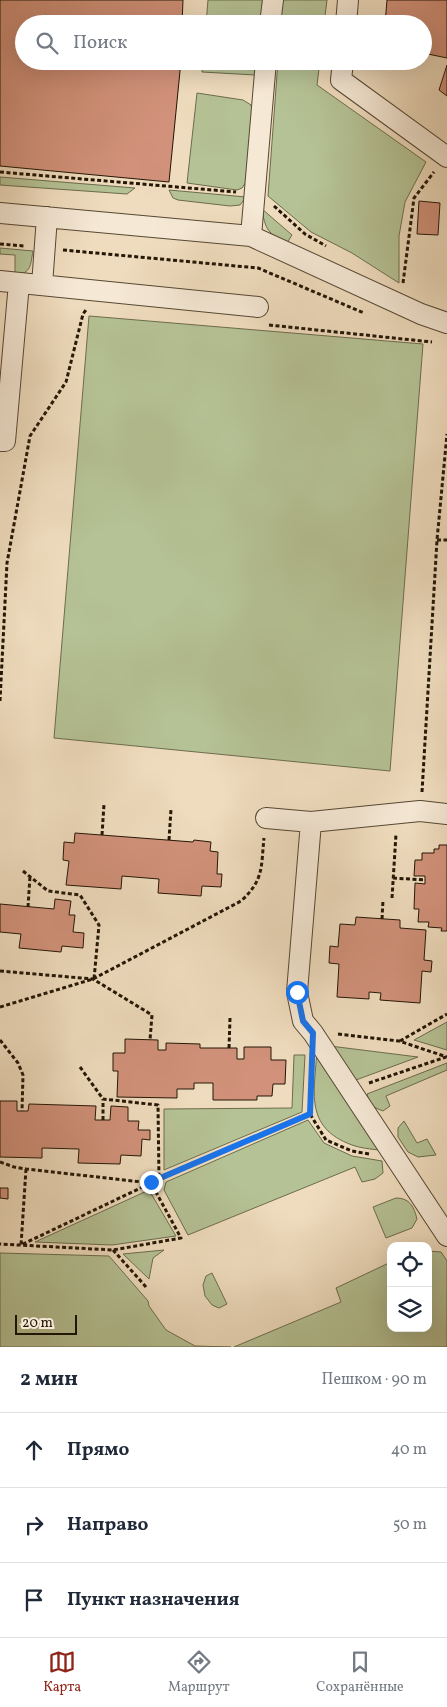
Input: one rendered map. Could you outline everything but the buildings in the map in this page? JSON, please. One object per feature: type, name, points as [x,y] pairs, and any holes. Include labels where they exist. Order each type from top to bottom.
[{"type":"lane","points":[[271,15],[273,0]]},
{"type":"lane","points":[[347,15],[348,0]]},
{"type":"lane","points":[[251,236],[265,70]]},
{"type":"lane","points":[[342,70],[341,80],[447,157]]},
{"type":"lane","points":[[0,213],[251,236],[421,314],[447,323]]},
{"type":"lane","points":[[42,285],[48,217]]},
{"type":"lane","points":[[0,441],[6,441],[9,282],[258,307]]},
{"type":"lane","points":[[266,818],[311,822],[420,811],[447,814]]},
{"type":"lane","points":[[311,822],[297,992],[303,1021],[351,1089],[447,1236]]},
{"type":"path","points":[[402,291],[414,198],[447,157]]},
{"type":"path","points":[[0,244],[258,268],[371,316]]},
{"type":"path","points":[[0,701],[8,563],[30,436],[66,382],[83,314],[99,290]]},
{"type":"path","points":[[258,307],[258,324],[440,342]]},
{"type":"path","points":[[415,334],[432,342]]},
{"type":"path","points":[[421,797],[436,540],[447,434]]},
{"type":"path","points":[[436,540],[447,540]]},
{"type":"path","points":[[102,835],[104,804]]},
{"type":"path","points":[[169,840],[171,809]]},
{"type":"path","points":[[392,898],[397,813]]},
{"type":"path","points":[[0,1007],[94,979],[241,900],[257,884],[260,875],[266,818]]},
{"type":"path","points":[[23,870],[48,891],[80,895],[99,925],[94,979]]},
{"type":"path","points":[[28,907],[30,876]]},
{"type":"path","points":[[394,878],[425,880]]},
{"type":"path","points":[[382,919],[383,900]]},
{"type":"path","points":[[0,971],[94,979],[152,1015],[150,1040]]},
{"type":"path","points":[[399,1041],[447,1014]]},
{"type":"path","points":[[229,1048],[230,1018]]},
{"type":"path","points":[[395,1158],[352,1151],[326,1140],[310,1114],[313,1033],[399,1041],[447,1057]]},
{"type":"path","points":[[0,1040],[18,1063],[23,1074],[22,1110]]},
{"type":"path","points":[[351,1089],[447,1057]]},
{"type":"path","points":[[80,1066],[103,1099],[102,1120]]},
{"type":"path","points":[[103,1099],[158,1105],[160,1179]]},
{"type":"path","points":[[21,1245],[151,1182],[310,1114]]},
{"type":"path","points":[[0,1162],[26,1169],[151,1182]]},
{"type":"path","points":[[21,1245],[26,1169]]},
{"type":"path","points":[[0,1244],[113,1250],[181,1238],[151,1182]]},
{"type":"path","points":[[113,1250],[147,1288]]},
{"type":"green space","points":[[208,0],[263,0],[262,15],[207,15]]},
{"type":"green space","points":[[282,0],[327,0],[325,15],[281,15]]},
{"type":"green space","points":[[202,70],[256,70],[255,75],[202,72]]},
{"type":"green space","points":[[277,70],[319,70],[317,85],[426,162],[405,202],[399,236],[399,283],[352,253],[311,232],[268,196]]},
{"type":"green space","points":[[197,93],[243,100],[251,105],[246,182],[242,188],[237,190],[187,183]]},
{"type":"green space","points":[[0,177],[135,188],[127,194],[0,185]]},
{"type":"green space","points":[[169,190],[246,197],[240,205],[230,206],[178,200],[173,198]]},
{"type":"green space","points":[[262,209],[292,235],[287,243],[268,230]]},
{"type":"green space","points":[[0,248],[33,251],[29,268],[25,273],[15,276],[15,255],[0,254]]},
{"type":"green space","points":[[89,316],[423,344],[390,771],[54,738]]},
{"type":"green space","points":[[447,1022],[447,1050],[414,1040]]},
{"type":"green space","points":[[330,1046],[418,1057],[356,1080]]},
{"type":"green space","points":[[317,1049],[379,1150],[355,1146],[336,1137],[319,1118],[315,1106],[314,1093]]},
{"type":"green space","points":[[294,1055],[305,1055],[302,1112],[164,1170],[164,1109],[292,1108]]},
{"type":"green space","points":[[447,1063],[447,1070],[386,1096],[390,1106],[383,1111],[371,1106],[367,1094]]},
{"type":"green space","points":[[308,1120],[324,1143],[352,1156],[382,1161],[383,1173],[375,1179],[362,1182],[355,1167],[188,1235],[164,1190],[166,1182]]},
{"type":"green space","points":[[404,1121],[417,1143],[427,1139],[436,1155],[418,1157],[408,1152],[398,1137],[398,1128]]},
{"type":"green space","points":[[149,1190],[176,1236],[112,1245],[35,1242]]},
{"type":"green space","points":[[396,1198],[401,1198],[411,1204],[417,1219],[412,1228],[386,1238],[373,1207]]},
{"type":"green space","points":[[164,1250],[153,1258],[149,1279],[123,1254]]},
{"type":"green space","points":[[432,1251],[441,1252],[447,1261],[447,1347],[234,1347],[341,1302],[336,1288],[387,1264],[387,1332],[432,1332]]},
{"type":"green space","points":[[0,1253],[109,1256],[148,1301],[149,1306],[166,1330],[195,1346],[231,1347],[0,1347]]},
{"type":"green space","points":[[212,1273],[227,1304],[219,1308],[212,1305],[205,1296],[203,1285],[206,1276]]},
{"type":"route","points":[[151,1182],[310,1114],[313,1033],[303,1021],[297,992]]}]
